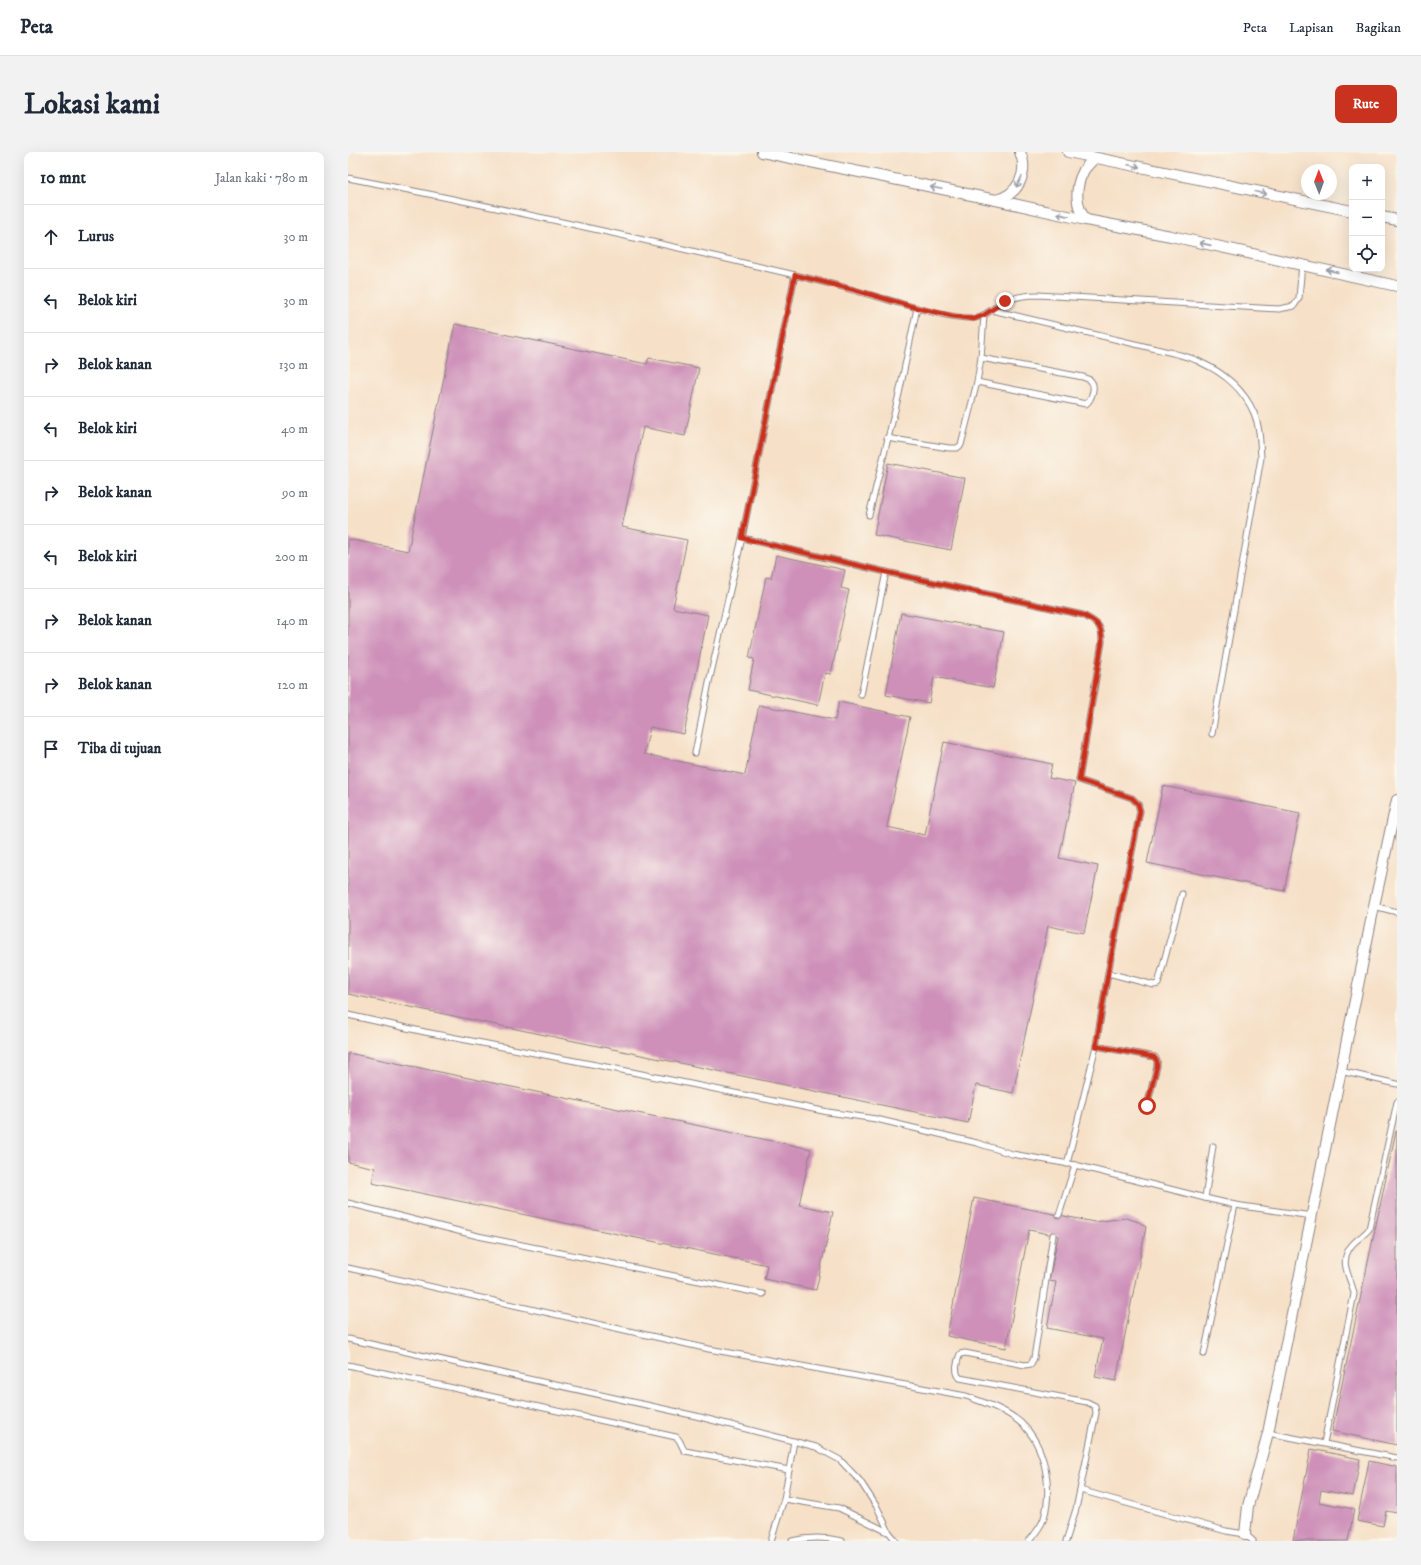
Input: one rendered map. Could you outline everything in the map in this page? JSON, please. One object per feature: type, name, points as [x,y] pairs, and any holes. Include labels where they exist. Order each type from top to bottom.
[{"type":"street","points":[[762,152],[1086,220],[1171,236],[1397,286]]},
{"type":"street","points":[[996,200],[1009,194],[1021,180],[1024,166],[1020,152]]},
{"type":"street","points":[[1068,152],[1349,210]]},
{"type":"street","points":[[1086,220],[1081,215],[1077,190],[1083,171],[1095,158]]},
{"type":"street","points":[[1385,218],[1397,220]]},
{"type":"street","points":[[1249,1538],[1248,1506],[1268,1433],[1340,1071],[1397,800]]},
{"type":"lane","points":[[348,178],[538,217],[795,275],[917,308],[952,316],[974,319],[984,315],[1005,301],[1022,296],[1038,295],[1280,309],[1294,306],[1298,298],[1302,264]]},
{"type":"lane","points":[[694,753],[742,538],[795,275]]},
{"type":"lane","points":[[869,515],[899,394],[917,308]]},
{"type":"lane","points":[[992,310],[1173,353],[1201,362],[1228,378],[1246,398],[1254,414],[1259,433],[1261,458],[1212,734]]},
{"type":"lane","points":[[887,438],[957,448],[961,445],[977,382],[981,358],[984,315]]},
{"type":"lane","points":[[977,382],[1086,404],[1090,401],[1093,391],[1090,380],[1083,377],[981,358]]},
{"type":"lane","points":[[742,538],[886,572],[1083,615],[1098,623],[1102,632],[1102,642],[1079,780],[1132,798],[1138,804],[1140,811],[1108,973],[1096,1046],[1067,1164]]},
{"type":"lane","points":[[861,695],[886,572]]},
{"type":"lane","points":[[1108,973],[1154,985],[1158,984],[1182,894]]},
{"type":"lane","points":[[1374,906],[1397,912]]},
{"type":"lane","points":[[348,1015],[425,1032],[828,1112],[876,1119],[978,1143],[1012,1154],[1075,1165],[1235,1205],[1312,1216]]},
{"type":"lane","points":[[1096,1046],[1154,1057],[1157,1061],[1157,1066],[1147,1106]]},
{"type":"lane","points":[[1340,1071],[1397,1084]]},
{"type":"lane","points":[[1324,1443],[1354,1294],[1353,1286],[1348,1279],[1345,1267],[1348,1249],[1358,1239],[1365,1235],[1369,1228],[1397,1102]]},
{"type":"lane","points":[[1206,1198],[1214,1146]]},
{"type":"lane","points":[[1059,1215],[1075,1165]]},
{"type":"lane","points":[[348,1203],[478,1236],[763,1294]]},
{"type":"lane","points":[[1204,1354],[1235,1205]]},
{"type":"lane","points":[[1053,1235],[1034,1358],[1031,1364],[1025,1365],[965,1353],[960,1354],[957,1376],[960,1378],[1087,1402],[1095,1406],[1096,1414],[1080,1490],[1066,1541]]},
{"type":"lane","points":[[348,1268],[709,1349],[966,1396],[994,1406],[1021,1423],[1037,1444],[1043,1463],[1047,1483],[1047,1499],[1044,1518],[1037,1532],[1028,1541]]},
{"type":"lane","points":[[348,1339],[696,1416],[816,1447],[840,1460],[860,1480],[877,1507],[889,1532],[896,1541]]},
{"type":"lane","points":[[348,1365],[676,1437],[685,1451],[789,1470]]},
{"type":"lane","points":[[1268,1433],[1397,1458]]},
{"type":"lane","points":[[771,1541],[784,1499],[794,1441]]},
{"type":"lane","points":[[1080,1490],[1249,1538]]},
{"type":"lane","points":[[784,1499],[839,1508],[889,1532]]},
{"type":"lane","points":[[792,1541],[811,1538],[842,1541]]},
{"type":"building","points":[[455,324],[647,364],[649,358],[699,368],[685,436],[643,427],[622,527],[687,540],[673,608],[708,615],[684,734],[650,727],[644,754],[745,775],[759,705],[835,720],[839,702],[910,717],[887,827],[925,835],[944,742],[1052,764],[1049,778],[1075,783],[1059,858],[1098,866],[1084,933],[1048,926],[1013,1093],[976,1085],[968,1123],[348,994],[348,539],[408,551]]},
{"type":"building","points":[[888,463],[965,478],[951,550],[874,535]]},
{"type":"building","points":[[776,555],[845,570],[841,588],[849,590],[831,674],[825,673],[818,705],[748,690],[754,659],[749,658],[766,577],[771,578]]},
{"type":"building","points":[[901,613],[1004,632],[993,688],[934,677],[929,703],[886,695]]},
{"type":"building","points":[[1163,786],[1300,813],[1284,891],[1147,863]]},
{"type":"building","points":[[348,1053],[811,1149],[799,1205],[833,1212],[816,1290],[764,1279],[767,1265],[372,1183],[375,1168],[348,1162]]},
{"type":"building","points":[[1397,1131],[1397,1445],[1332,1431]]},
{"type":"building","points":[[974,1198],[1094,1222],[1126,1218],[1139,1222],[1146,1227],[1116,1381],[1095,1377],[1103,1339],[1047,1328],[1056,1282],[1049,1281],[1058,1236],[1029,1230],[1006,1348],[947,1336]]},
{"type":"building","points":[[1311,1449],[1360,1459],[1353,1496],[1321,1490],[1319,1502],[1354,1509],[1348,1541],[1293,1541]]},
{"type":"building","points":[[1369,1461],[1397,1467],[1397,1513],[1386,1511],[1383,1526],[1357,1521]]},
{"type":"route","points":[[1005,301],[984,315],[974,319],[952,316],[917,308],[795,275],[742,538],[886,572],[1083,615],[1098,623],[1102,632],[1102,642],[1079,780],[1132,798],[1138,804],[1140,811],[1108,973],[1096,1046],[1154,1057],[1157,1061],[1157,1066],[1147,1106]]}]
